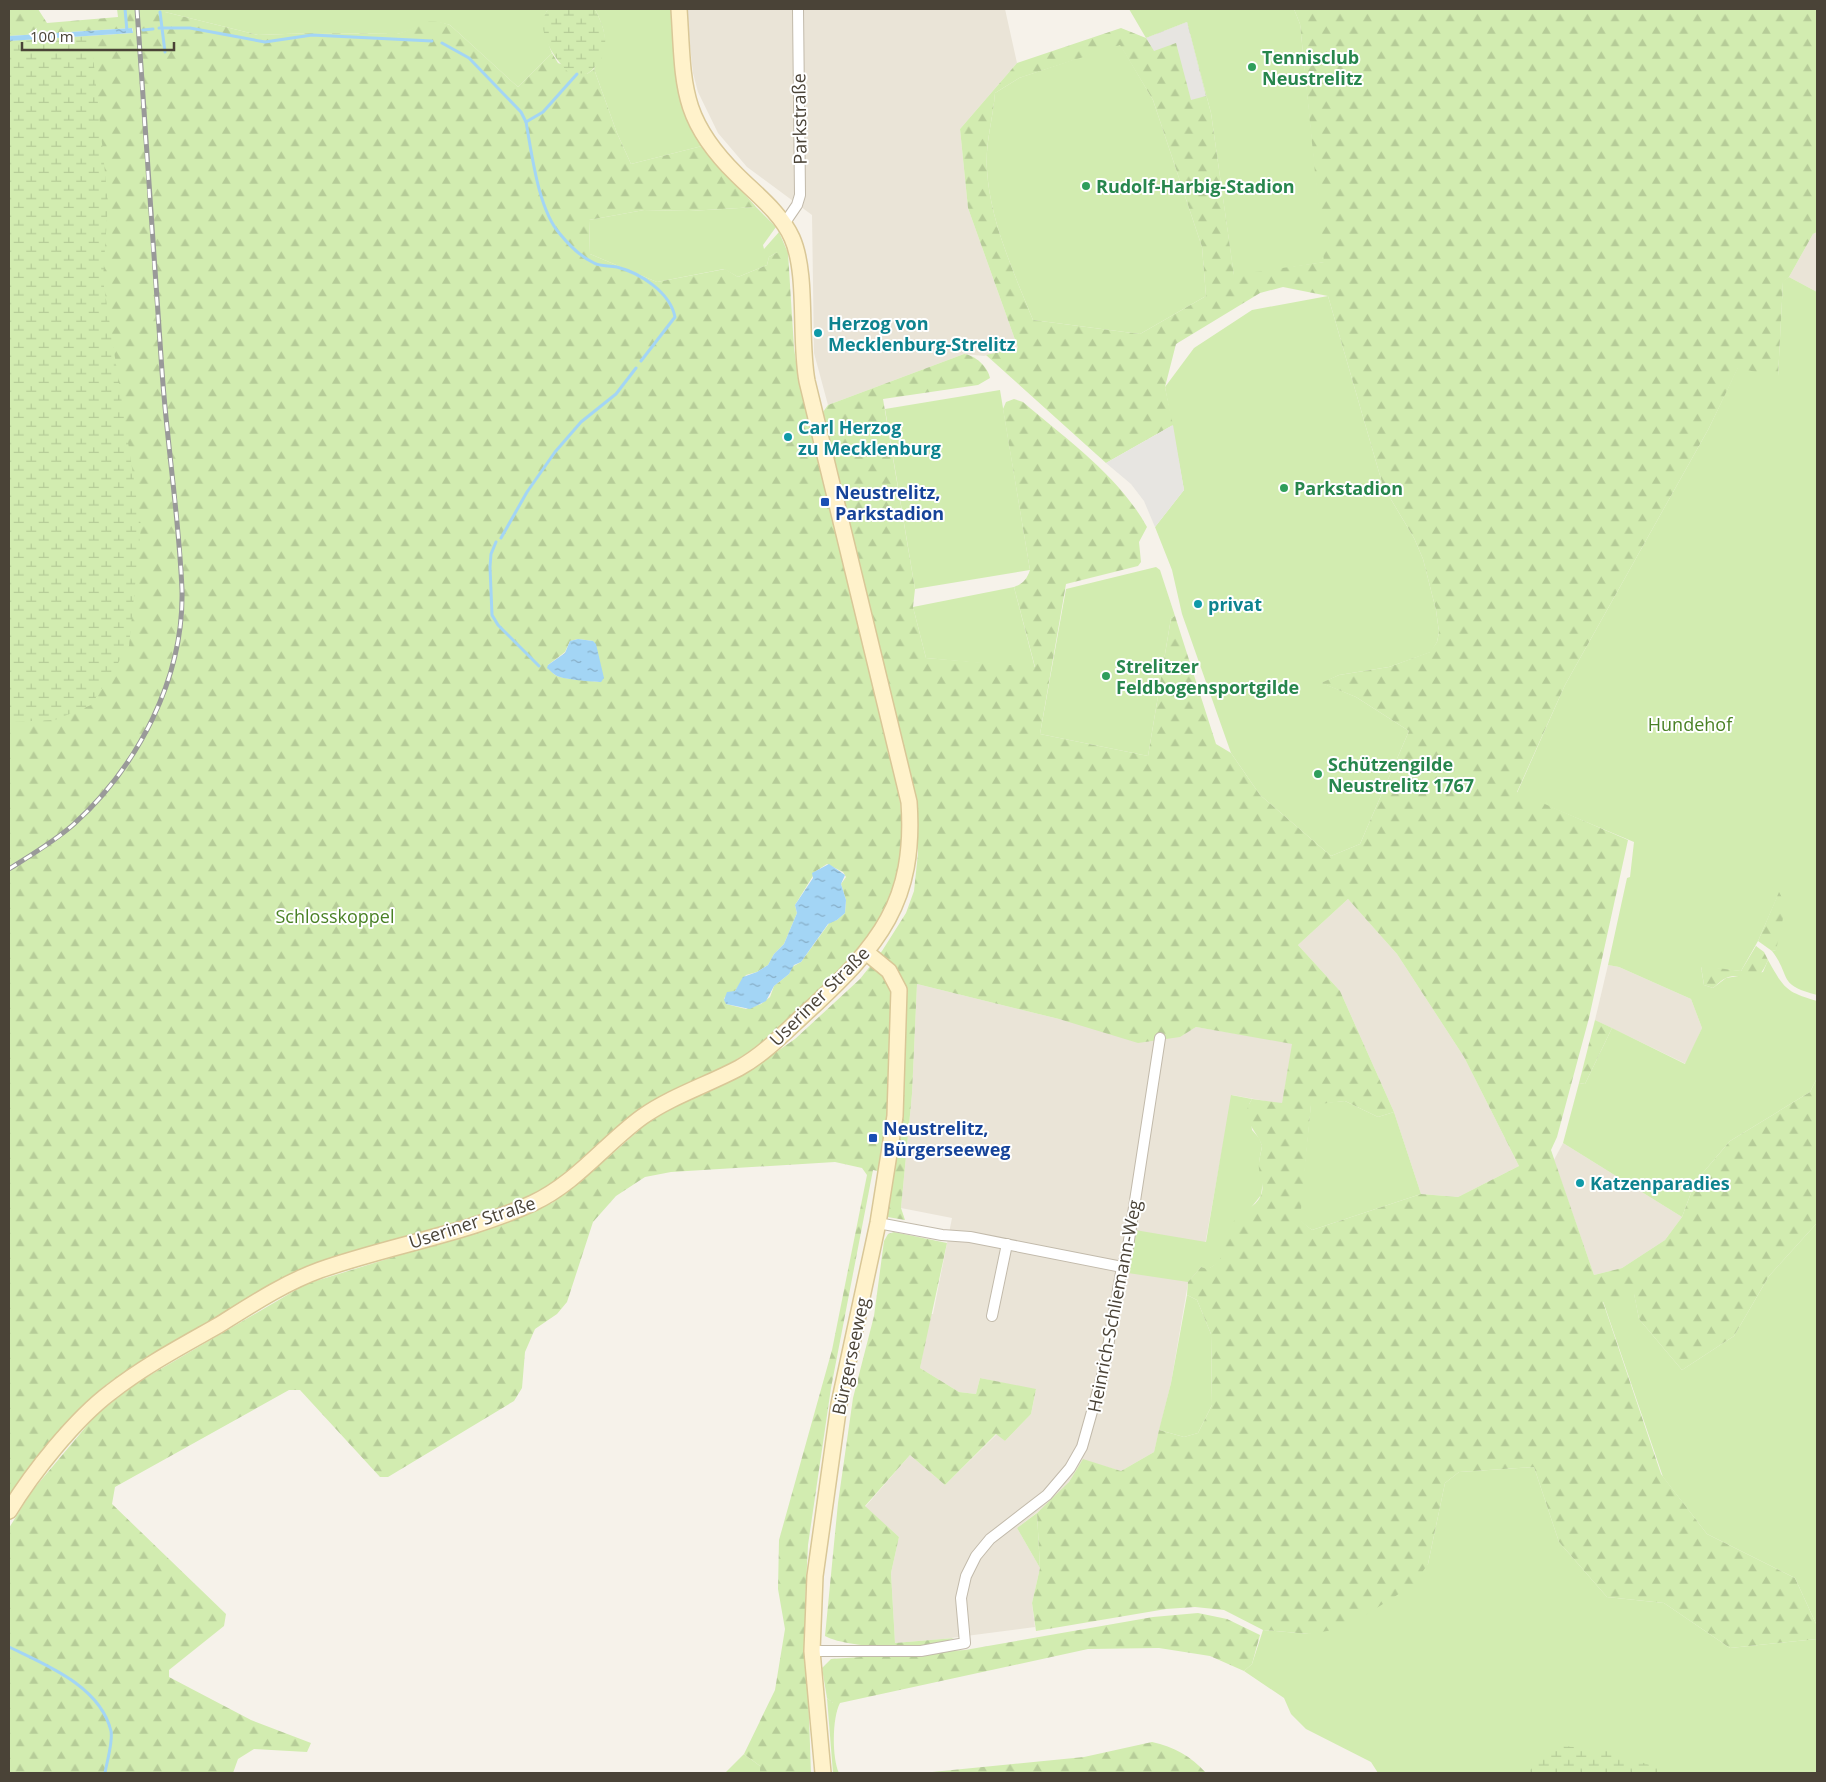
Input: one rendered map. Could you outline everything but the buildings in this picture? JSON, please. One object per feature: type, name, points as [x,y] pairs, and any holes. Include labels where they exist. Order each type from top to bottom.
[{"type":"main road","name":"Useriner Straße","points":[[9,1511],[25,1486],[89,1411],[130,1377],[303,1277],[489,1219],[521,1208],[553,1193],[642,1118],[674,1098],[740,1067],[763,1051],[834,987],[866,952],[890,916],[903,886],[910,852],[909,802],[807,381],[802,347],[798,256],[784,224],[723,161],[697,123],[685,94],[682,75],[679,9]]},
{"type":"main road","name":"Bürgerseeweg","points":[[823,1773],[812,1650],[815,1576],[827,1475],[848,1356],[878,1224],[893,1134],[900,1002],[895,980],[884,967],[866,952]]},
{"type":"street","name":"Parkstraße","points":[[784,224],[797,205],[800,195],[798,9]]},
{"type":"street","name":"Heinrich-Schliemann-Weg","points":[[812,1650],[913,1652],[965,1643],[961,1598],[966,1576],[976,1556],[990,1540],[1047,1495],[1070,1468],[1082,1446],[1104,1369],[1122,1267],[1127,1253],[1160,1038]]},
{"type":"street","points":[[878,1224],[1007,1244],[1122,1267]]},
{"type":"street","points":[[992,1316],[1007,1244]]},
{"type":"shaded area","points":[[686,9],[1005,9],[1017,63],[960,129],[968,208],[1018,348],[984,356],[964,354],[828,405],[814,353],[812,215],[747,167],[718,133],[698,92],[693,73]]},
{"type":"shaded area","points":[[1187,22],[1206,96],[1191,100],[1176,43],[1154,51],[1146,38]]},
{"type":"shaded area","points":[[1817,232],[1817,292],[1789,277],[1813,234]]},
{"type":"shaded area","points":[[1173,425],[1184,490],[1155,527],[1144,501],[1131,484],[1106,463]]},
{"type":"shaded area","points":[[1348,899],[1397,954],[1464,1057],[1519,1166],[1458,1197],[1421,1194],[1394,1112],[1340,991],[1298,945]]},
{"type":"shaded area","points":[[1608,965],[1619,967],[1691,999],[1702,1028],[1686,1064],[1595,1020]]},
{"type":"shaded area","points":[[917,984],[1059,1019],[1179,1037],[1196,1027],[1293,1043],[1282,1104],[1232,1095],[1201,1267],[1188,1283],[1171,1383],[1154,1452],[1121,1471],[1083,1460],[1069,1482],[1053,1500],[1017,1528],[1040,1568],[1032,1603],[1035,1627],[895,1643],[891,1573],[899,1537],[865,1507],[910,1455],[945,1485],[997,1434],[1005,1441],[1031,1414],[1036,1390],[980,1378],[976,1394],[959,1392],[920,1368],[952,1218],[901,1208],[912,1094]]},
{"type":"shaded area","points":[[1563,1143],[1682,1217],[1665,1240],[1622,1268],[1594,1275],[1554,1160]]},
{"type":"green space","name":"Schlosskoppel","points":[[9,9],[38,9],[47,23],[118,17],[117,9],[165,9],[165,12],[258,35],[313,33],[397,34],[422,23],[440,22],[450,25],[518,87],[552,53],[558,63],[587,74],[594,69],[617,133],[631,164],[702,146],[756,207],[689,211],[644,210],[589,220],[590,254],[657,282],[725,269],[738,277],[767,265],[769,257],[776,253],[788,253],[794,348],[799,382],[898,787],[901,823],[900,855],[894,883],[884,909],[869,933],[851,957],[829,980],[755,1047],[725,1066],[649,1103],[624,1121],[573,1168],[530,1196],[473,1217],[356,1250],[299,1270],[126,1371],[103,1387],[83,1405],[47,1446],[9,1496],[9,41],[133,33],[133,30],[132,28],[9,36]],"holes":[[[578,639],[593,641],[603,676],[600,682],[560,677],[548,668],[548,665],[565,652],[570,641]],[[827,864],[843,872],[846,877],[841,884],[846,900],[845,913],[837,920],[830,922],[801,962],[792,967],[789,974],[774,986],[770,997],[761,1004],[746,1009],[726,1004],[724,998],[735,991],[746,975],[757,972],[768,965],[774,954],[784,944],[797,913],[795,905],[816,871]]]},
{"type":"green space","points":[[165,9],[548,9],[544,25],[552,53],[518,87],[450,25],[441,23],[422,24],[397,34],[313,33],[258,35],[165,12]]},
{"type":"green space","points":[[548,9],[595,9],[605,35],[605,43],[601,59],[587,74],[568,72],[551,51],[544,34],[543,25]]},
{"type":"green space","points":[[595,9],[671,9],[678,79],[686,112],[702,146],[631,164],[617,133],[594,69],[602,53],[605,39],[602,25]]},
{"type":"green space","name":"Tennisclub Neustrelitz","points":[[1129,9],[1294,9],[1300,24],[1325,262],[1234,276],[1211,113],[1187,22],[1146,38]]},
{"type":"green space","points":[[1294,9],[1817,9],[1817,232],[1813,234],[1789,277],[1783,282],[1778,377],[1738,368],[1709,428],[1565,685],[1517,792],[1628,840],[1589,1018],[1557,1137],[1551,1150],[1594,1275],[1622,1268],[1665,1240],[1682,1217],[1695,1182],[1730,1141],[1810,1092],[1817,1078],[1817,1223],[1769,1276],[1734,1336],[1682,1370],[1639,1319],[1634,1294],[1603,1302],[1661,1474],[1707,1534],[1795,1578],[1817,1626],[1817,1639],[1730,1648],[1664,1603],[1607,1597],[1559,1542],[1534,1467],[1459,1472],[1445,1483],[1428,1564],[1413,1585],[1345,1628],[1309,1634],[1263,1630],[1224,1610],[1195,1607],[1166,1609],[1036,1631],[1032,1603],[1040,1568],[1037,1513],[1069,1482],[1083,1459],[1121,1471],[1154,1452],[1159,1430],[1184,1437],[1198,1433],[1212,1405],[1211,1334],[1197,1300],[1187,1295],[1188,1282],[1201,1267],[1207,1269],[1219,1260],[1234,1221],[1256,1203],[1261,1195],[1262,1185],[1259,1160],[1262,1146],[1247,1118],[1248,1106],[1252,1099],[1282,1103],[1292,1044],[1196,1027],[1180,1037],[1138,1043],[1059,1019],[917,984],[912,1094],[901,1208],[905,1220],[876,1215],[883,1172],[873,1170],[831,1388],[808,1545],[805,1606],[811,1773],[760,1773],[760,1766],[744,1754],[775,1690],[785,1629],[778,1589],[779,1540],[832,1350],[867,1175],[862,1168],[835,1162],[671,1172],[645,1177],[616,1196],[593,1222],[567,1302],[557,1314],[535,1329],[525,1352],[522,1388],[514,1401],[388,1477],[380,1477],[300,1390],[289,1390],[115,1487],[112,1504],[226,1614],[224,1626],[169,1670],[169,1677],[251,1720],[311,1743],[307,1752],[254,1749],[238,1759],[233,1773],[9,1773],[9,1528],[32,1491],[95,1416],[135,1384],[306,1284],[491,1227],[552,1203],[584,1179],[646,1124],[678,1105],[744,1074],[795,1039],[860,979],[882,951],[906,913],[914,891],[918,853],[916,801],[823,412],[828,405],[964,354],[977,359],[989,374],[990,378],[978,385],[883,399],[915,589],[913,607],[926,658],[1035,667],[1014,587],[1024,581],[1030,570],[1003,409],[1006,402],[1014,399],[1023,402],[1074,444],[1107,475],[1122,491],[1147,527],[1139,542],[1141,562],[1138,566],[1066,584],[1040,734],[1148,756],[1171,618],[1175,616],[1216,744],[1231,753],[1260,795],[1331,856],[1360,844],[1409,731],[1356,697],[1321,683],[1339,675],[1389,667],[1430,652],[1437,642],[1439,632],[1436,610],[1423,559],[1414,538],[1383,486],[1328,296],[1283,287],[1260,293],[1176,344],[1165,387],[1173,425],[1106,463],[986,355],[1018,348],[968,208],[960,129],[1017,63],[1121,28],[1146,38],[1187,22],[1211,113],[1234,275],[1324,262],[1300,24]],"holes":[[[1120,45],[1153,100],[1202,247],[1206,296],[1140,334],[1033,320],[1004,247],[993,208],[987,170],[987,151],[995,93],[1019,78]],[[1348,899],[1397,954],[1464,1057],[1519,1166],[1458,1197],[1421,1194],[1312,1230],[1300,1220],[1311,1105],[1345,1101],[1378,1117],[1394,1112],[1340,991],[1298,945]]]},
{"type":"green space","points":[[91,36],[108,202],[103,280],[141,526],[129,646],[91,705],[55,720],[9,722],[9,41]]},
{"type":"green space","name":"Rudolf-Harbig-Stadion","points":[[1120,44],[1153,100],[1202,247],[1206,296],[1140,334],[1033,320],[1004,247],[993,208],[987,170],[987,151],[995,93],[1019,78]]},
{"type":"green space","points":[[756,207],[776,227],[763,245],[764,249],[779,232],[788,253],[776,253],[769,257],[767,265],[738,277],[724,269],[657,282],[590,254],[589,220],[644,210],[689,211]]},
{"type":"green space","name":"Hundehof","points":[[1789,277],[1817,292],[1817,995],[1795,987],[1790,983],[1772,951],[1776,950],[1779,893],[1758,941],[1741,971],[1701,967],[1704,985],[1713,988],[1726,978],[1763,972],[1768,960],[1786,988],[1798,995],[1817,1001],[1817,1078],[1810,1092],[1730,1141],[1695,1182],[1682,1217],[1563,1143],[1579,1083],[1585,1084],[1612,1028],[1685,1064],[1702,1028],[1691,999],[1619,967],[1608,965],[1627,878],[1630,877],[1634,842],[1517,793],[1565,685],[1709,428],[1738,367],[1778,376],[1783,281]]},
{"type":"green space","name":"Parkstadion","points":[[1328,296],[1383,486],[1414,538],[1423,559],[1436,610],[1439,632],[1437,642],[1431,652],[1389,667],[1339,675],[1322,683],[1356,697],[1409,731],[1360,844],[1331,856],[1260,795],[1231,753],[1182,614],[1172,570],[1155,527],[1184,490],[1165,387],[1194,348],[1252,310]]},
{"type":"green space","points":[[1000,390],[1030,570],[915,589],[885,409]]},
{"type":"green space","name":"Strelitzer Feldbogensportgilde","points":[[1156,567],[1160,570],[1175,616],[1171,618],[1148,756],[1040,734],[1066,589]]},
{"type":"green space","points":[[1014,587],[1035,668],[926,658],[913,607]]},
{"type":"green space","points":[[1779,892],[1786,905],[1776,950],[1772,951],[1758,941]]},
{"type":"green space","points":[[1756,946],[1764,952],[1768,960],[1759,975],[1754,978],[1733,976],[1721,981],[1713,988],[1704,985],[1701,966],[1741,971]]},
{"type":"green space","points":[[1595,1020],[1612,1028],[1585,1084],[1579,1083]]},
{"type":"green space","points":[[1231,1095],[1252,1099],[1249,1104],[1252,1130],[1259,1138],[1262,1146],[1259,1162],[1263,1181],[1261,1195],[1250,1209],[1234,1222],[1224,1255],[1218,1263],[1207,1270],[1201,1267],[1188,1282],[1128,1273],[1135,1230],[1206,1242]]},
{"type":"green space","points":[[1345,1101],[1378,1117],[1394,1112],[1421,1194],[1312,1230],[1299,1220],[1311,1104]]},
{"type":"green space","points":[[1817,1223],[1817,1626],[1795,1578],[1707,1534],[1663,1477],[1603,1301],[1634,1293],[1639,1319],[1682,1370],[1734,1336],[1769,1276]]},
{"type":"green space","points":[[894,1232],[947,1243],[920,1368],[959,1392],[976,1394],[980,1378],[1036,1389],[1031,1414],[1005,1441],[996,1434],[945,1485],[910,1455],[865,1506],[899,1537],[891,1573],[895,1643],[954,1638],[943,1642],[909,1647],[851,1644],[825,1636],[838,1503],[853,1398],[874,1316],[884,1241],[888,1234]]},
{"type":"green space","points":[[1187,1295],[1197,1300],[1211,1334],[1212,1405],[1198,1433],[1184,1437],[1159,1430],[1171,1383]]},
{"type":"green space","points":[[1534,1467],[1559,1542],[1607,1597],[1664,1603],[1730,1648],[1817,1639],[1817,1773],[1378,1773],[1371,1762],[1306,1729],[1291,1714],[1284,1698],[1244,1671],[1252,1664],[1263,1630],[1309,1634],[1428,1564],[1445,1483],[1459,1472]]},
{"type":"green space","points":[[1037,1513],[1040,1568],[1017,1528]]},
{"type":"green space","points":[[1198,1613],[1227,1619],[1260,1635],[1252,1664],[1244,1671],[1210,1656],[1159,1648],[1088,1649],[840,1703],[833,1703],[827,1698],[822,1668],[831,1659],[965,1650],[1153,1617]]},
{"type":"green space","points":[[827,1698],[833,1703],[840,1703],[834,1728],[835,1758],[839,1773],[833,1773]]},
{"type":"green space","points":[[1152,1742],[1182,1753],[1206,1773],[922,1773],[1084,1757]]},
{"type":"green space","points":[[1554,1745],[1603,1750],[1675,1773],[1527,1773]]},
{"type":"green space","points":[[744,1754],[760,1766],[760,1773],[725,1773]]},
{"type":"water","points":[[132,28],[133,33],[9,41],[9,36]]},
{"type":"water","points":[[578,639],[593,641],[596,644],[604,678],[601,682],[560,677],[547,668],[548,665],[565,653],[570,641]]},
{"type":"water","points":[[829,864],[845,875],[841,884],[846,900],[845,913],[837,920],[828,924],[801,962],[794,965],[789,974],[774,986],[766,1001],[750,1009],[726,1004],[724,1000],[727,992],[735,991],[743,977],[757,972],[768,965],[774,954],[784,944],[797,913],[795,905],[813,878],[812,873]]},
{"type":"waterway","points":[[125,9],[127,31]]},
{"type":"waterway","points":[[160,12],[165,52]]},
{"type":"waterway","points":[[159,28],[190,28],[265,42],[312,35],[432,41]]},
{"type":"waterway","points":[[143,30],[153,29]]},
{"type":"waterway","points":[[442,43],[469,58],[521,112],[526,122],[541,196],[552,223],[564,238],[589,260],[635,274],[653,285],[667,299],[675,317],[641,361]]},
{"type":"waterway","points":[[526,122],[543,112],[577,74]]},
{"type":"waterway","points":[[501,538],[527,492],[555,452],[581,422],[616,394],[636,368]]},
{"type":"waterway","points":[[496,542],[491,554],[490,567],[492,615],[498,625],[539,666]]},
{"type":"waterway","points":[[9,1647],[39,1661],[70,1679],[96,1701],[105,1715],[111,1731],[111,1746],[105,1773]]},
{"type":"railway","points":[[9,869],[51,842],[74,824],[97,801],[137,748],[153,718],[166,687],[175,656],[181,623],[182,590],[176,508],[164,398],[137,9]]},
{"type":"place","name":"Tennisclub Neustrelitz","points":[[1252,67]]},
{"type":"place","name":"Rudolf-Harbig-Stadion","points":[[1086,186]]},
{"type":"place","name":"Herzog von Mecklenburg-Strelitz","points":[[818,333]]},
{"type":"place","name":"Carl Herzog zu Mecklenburg","points":[[788,437]]},
{"type":"place","name":"Parkstadion","points":[[1284,488]]},
{"type":"place","name":"Neustrelitz, Parkstadion","points":[[825,502]]},
{"type":"place","name":"privat","points":[[1198,604]]},
{"type":"place","name":"Strelitzer Feldbogensportgilde","points":[[1106,676]]},
{"type":"place","name":"Schützengilde Neustrelitz 1767","points":[[1318,774]]},
{"type":"place","name":"Neustrelitz, Bürgerseeweg","points":[[873,1138]]},
{"type":"place","name":"Katzenparadies","points":[[1580,1183]]}]
